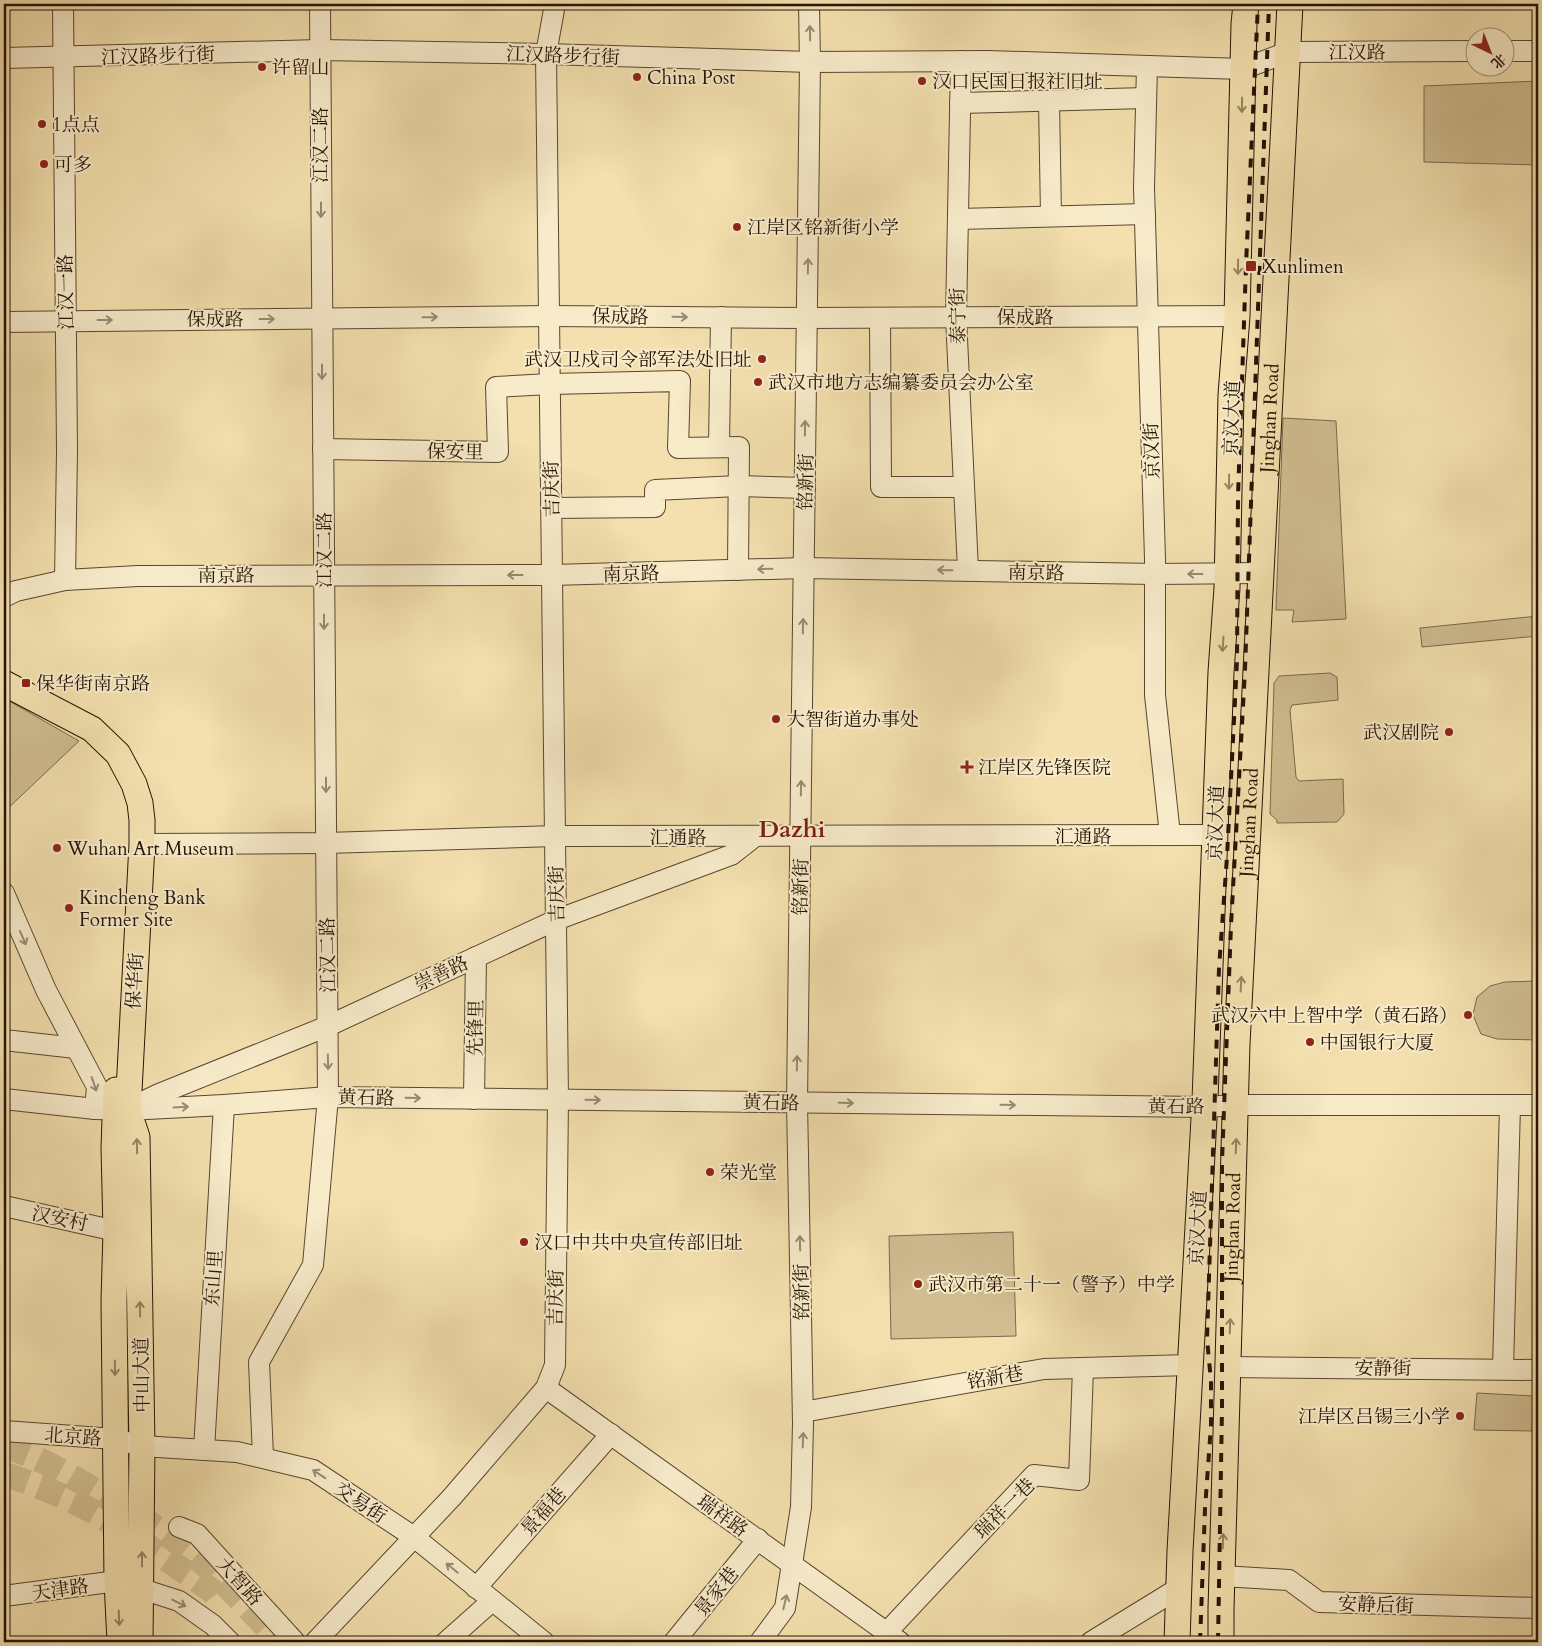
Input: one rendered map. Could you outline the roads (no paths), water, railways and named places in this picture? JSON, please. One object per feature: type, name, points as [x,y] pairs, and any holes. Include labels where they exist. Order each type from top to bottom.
[{"type":"main road","name":"京汉大道","points":[[1177,1642],[1204,1107],[1221,672],[1227,574],[1246,4]]},
{"type":"main road","name":"Jinghan Road","points":[[1221,1642],[1238,1044],[1290,4]]},
{"type":"main road","name":"保华街","points":[[4,683],[92,729],[118,754],[134,784],[140,803],[142,844],[113,1109]]},
{"type":"main road","name":"保华街","points":[[4,694],[85,737],[110,760],[130,811],[113,1109]]},
{"type":"main road","name":"中山大道","points":[[113,1109],[116,1231],[114,1301],[115,1439],[120,1642]]},
{"type":"main road","name":"中山大道","points":[[113,1109],[137,1137],[142,1446],[140,1642]]},
{"type":"street","name":"江汉一路","points":[[64,4],[67,451],[65,580]]},
{"type":"street","name":"江汉二路","points":[[263,1457],[259,1362],[313,1265],[328,1097],[320,4]]},
{"type":"street","name":"吉庆街","points":[[315,1642],[452,1497],[546,1388],[555,1365],[558,1100],[546,54],[555,4]]},
{"type":"street","name":"铭新街","points":[[760,1642],[785,1608],[801,1507],[803,1412],[797,1102],[810,62],[809,4]]},
{"type":"street","name":"江汉路步行街","points":[[4,58],[320,50],[546,54],[810,62],[961,61],[1243,68]]},
{"type":"street","points":[[1514,51],[1538,51]]},
{"type":"street","name":"江汉路","points":[[1243,68],[1288,52],[1464,52]]},
{"type":"street","name":"泰宁街","points":[[961,61],[956,317],[968,570]]},
{"type":"street","name":"京汉街","points":[[1147,66],[1145,214],[1155,574],[1155,695],[1170,835]]},
{"type":"street","points":[[960,103],[1146,98]]},
{"type":"street","points":[[1049,101],[1051,216]]},
{"type":"street","points":[[958,219],[1145,214]]},
{"type":"street","name":"保成路","points":[[4,322],[549,316],[721,318],[1237,316]]},
{"type":"street","points":[[719,446],[721,318]]},
{"type":"street","points":[[880,318],[881,486],[964,487]]},
{"type":"street","points":[[550,384],[680,381],[678,448],[738,447],[738,570]]},
{"type":"street","name":"保安里","points":[[323,449],[498,452],[496,387],[550,384]]},
{"type":"street","points":[[551,508],[655,507],[655,490],[738,486],[805,488]]},
{"type":"street","name":"南京路","points":[[4,597],[16,591],[65,580],[138,576],[552,575],[804,568],[1155,574],[1262,573]]},
{"type":"street","name":"汇通路","points":[[142,844],[326,843],[555,836],[1215,835]]},
{"type":"street","name":"崇善路","points":[[113,1109],[158,1094],[328,1026],[556,920],[731,855],[754,837]]},
{"type":"street","name":"中山大道","points":[[4,893],[46,990],[97,1087],[113,1109]]},
{"type":"street","name":"先锋里","points":[[474,1099],[476,957]]},
{"type":"street","points":[[4,1040],[76,1048]]},
{"type":"street","name":"黄石路","points":[[4,1099],[113,1109],[224,1105],[328,1097],[1204,1107],[1237,1105],[1538,1105]]},
{"type":"street","name":"东山里","points":[[204,1450],[224,1105]]},
{"type":"street","points":[[1503,1369],[1510,1105]]},
{"type":"street","name":"汉安村","points":[[4,1206],[116,1231]]},
{"type":"street","name":"铭新巷","points":[[803,1412],[1044,1369],[1190,1365]]},
{"type":"street","name":"安静街","points":[[1228,1367],[1538,1370]]},
{"type":"street","name":"瑞祥一巷","points":[[894,1637],[1034,1475],[1079,1480],[1083,1368]]},
{"type":"street","name":"瑞祥路","points":[[546,1388],[894,1637]]},
{"type":"street","name":"北京路","points":[[4,1431],[115,1439],[142,1446]]},
{"type":"street","name":"景福巷","points":[[476,1588],[611,1434]]},
{"type":"street","name":"交易街","points":[[142,1446],[237,1452],[313,1470],[414,1537],[544,1642]]},
{"type":"street","name":"大智路","points":[[179,1527],[197,1534],[295,1642]]},
{"type":"street","name":"景家巷","points":[[674,1642],[758,1539]]},
{"type":"street","name":"安静后街","points":[[1222,1576],[1289,1580],[1319,1602],[1538,1608]]},
{"type":"street","points":[[117,1581],[179,1601],[213,1625],[230,1642]]},
{"type":"street","name":"天津路","points":[[4,1596],[117,1581]]},
{"type":"street","points":[[1091,1642],[1179,1588]]},
{"type":"street","points":[[446,1642],[492,1601]]},
{"type":"tunnel","points":[[4,1446],[56,1468],[169,1536],[207,1566],[281,1642]]},
{"type":"tunnel","points":[[4,1474],[64,1497],[99,1515],[169,1561],[211,1590],[215,1595]]},
{"type":"railway","points":[[1200,1642],[1205,1509],[1211,1425],[1211,1381],[1207,1339],[1219,968],[1237,661],[1238,496],[1258,4]]},
{"type":"railway","points":[[1218,1642],[1222,1409],[1222,1162],[1231,925],[1245,670],[1269,4]]},
{"type":"place","name":"许留山","points":[[262,67]]},
{"type":"place","name":"China Post","points":[[637,77]]},
{"type":"place","name":"汉口民国日报社旧址","points":[[922,81]]},
{"type":"place","name":"1点点","points":[[42,124]]},
{"type":"place","name":"可多","points":[[44,164]]},
{"type":"place","name":"江岸区铭新街小学","points":[[737,227]]},
{"type":"place","name":"Xunlimen","points":[[1251,266]]},
{"type":"place","name":"武汉卫戍司令部军法处旧址","points":[[762,359]]},
{"type":"place","name":"武汉市地方志编纂委员会办公室","points":[[758,382]]},
{"type":"place","name":"保华街南京路","points":[[26,683]]},
{"type":"place","name":"大智街道办事处","points":[[776,719]]},
{"type":"place","name":"武汉剧院","points":[[1449,732]]},
{"type":"place","name":"江岸区先锋医院","points":[[967,767]]},
{"type":"place","name":"Wuhan Art Museum","points":[[57,848]]},
{"type":"place","name":"Kincheng Bank Former Site","points":[[69,908]]},
{"type":"place","name":"武汉六中上智中学（黄石路）","points":[[1468,1015]]},
{"type":"place","name":"中国银行大厦","points":[[1310,1042]]},
{"type":"place","name":"荣光堂","points":[[710,1172]]},
{"type":"place","name":"汉口中共中央宣传部旧址","points":[[524,1242]]},
{"type":"place","name":"武汉市第二十一（警予）中学","points":[[918,1284]]},
{"type":"place","name":"江岸区吕锡三小学","points":[[1460,1416]]},
{"type":"district","name":"Dazhi","points":[[792,829]]}]
